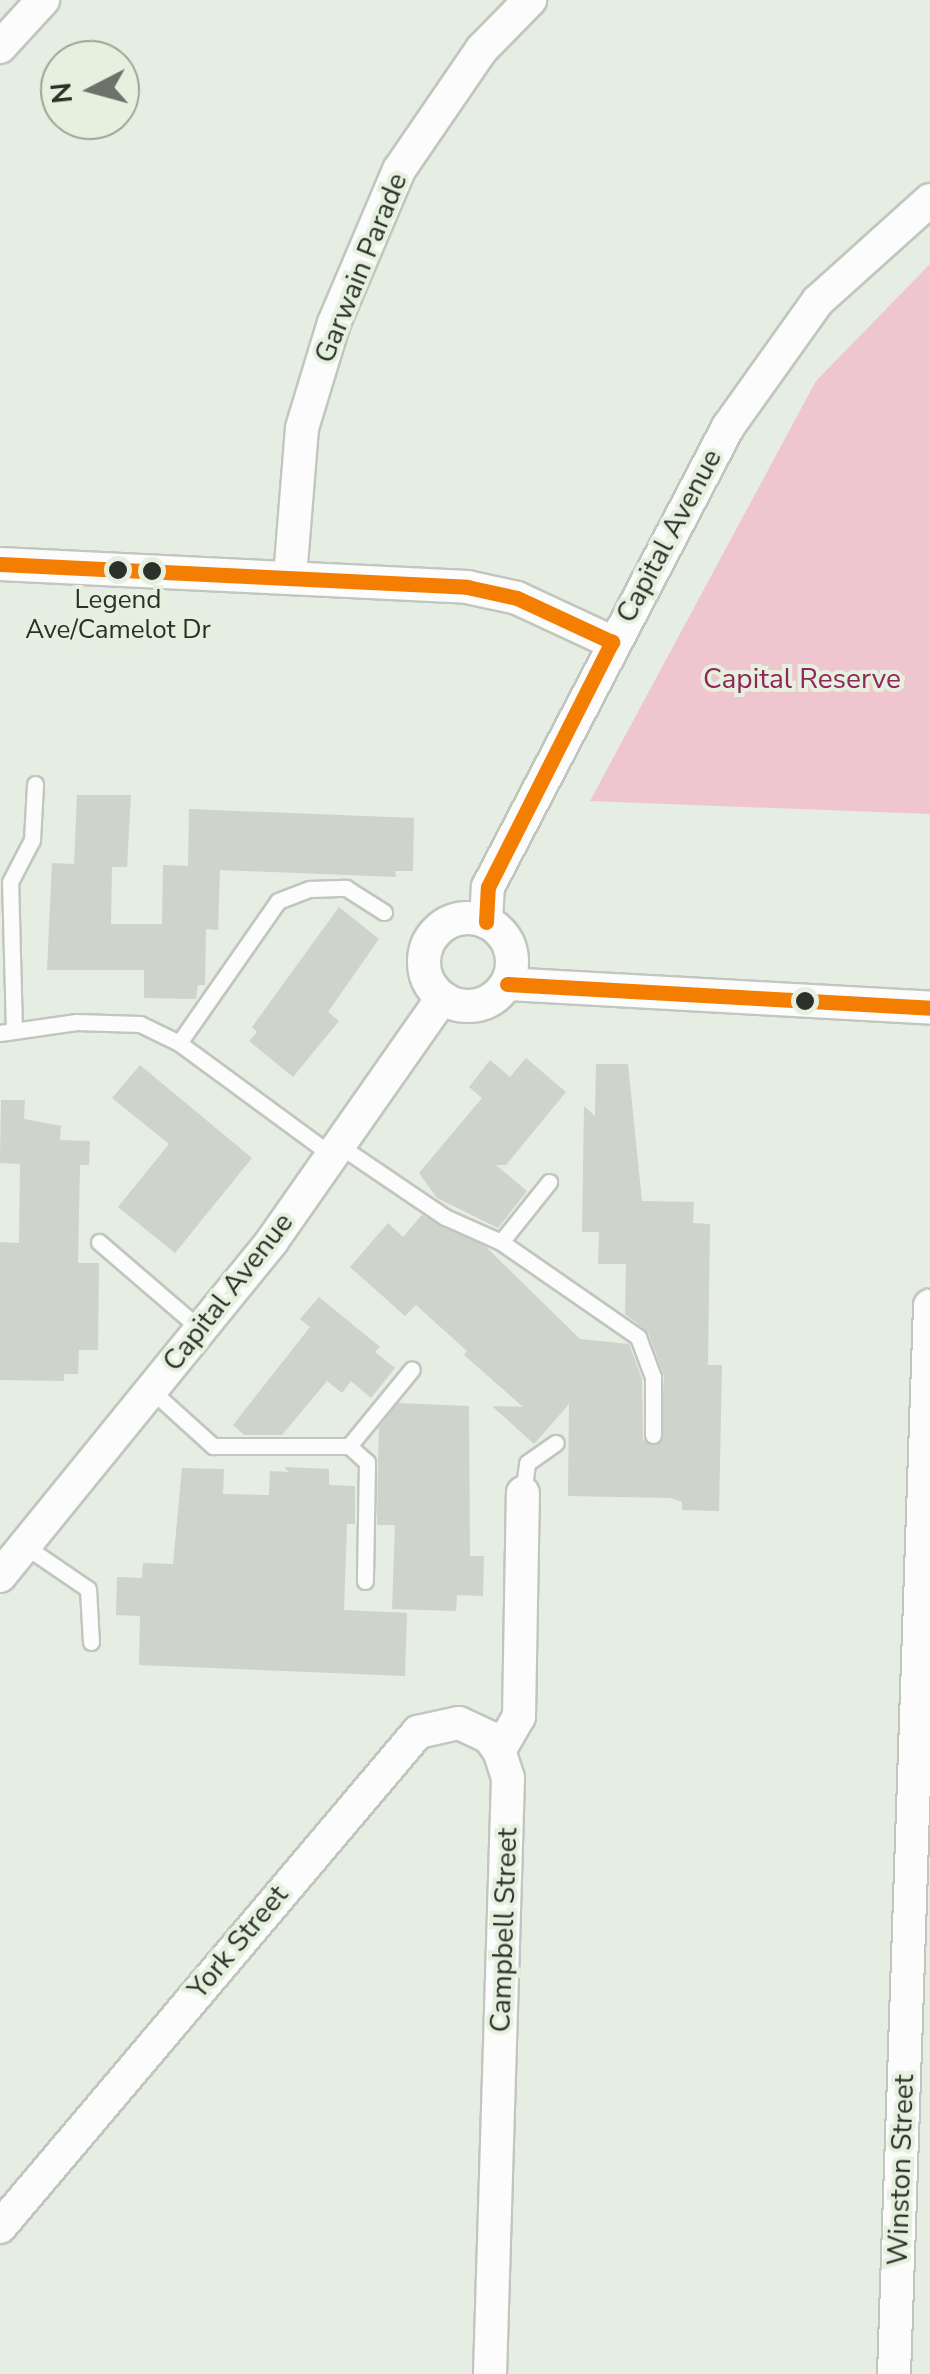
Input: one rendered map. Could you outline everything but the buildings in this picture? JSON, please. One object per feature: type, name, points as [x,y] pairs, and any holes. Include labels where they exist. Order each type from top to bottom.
[{"type":"street","points":[[0,47],[44,0]]},
{"type":"street","name":"Garwain Parade","points":[[290,578],[302,428],[341,306],[399,170],[482,49],[530,0]]},
{"type":"street","name":"Capital Avenue","points":[[486,922],[488,887],[612,642],[728,427],[818,301],[930,200]]},
{"type":"street","points":[[0,564],[467,587],[517,598],[612,642]]},
{"type":"street","points":[[507,984],[508,942],[486,922],[451,922],[429,942],[425,972],[442,998],[469,1007],[484,1004],[507,984],[930,1008]]},
{"type":"street","name":"Capital Avenue","points":[[1,1573],[200,1329],[336,1151],[442,998]]},
{"type":"street","name":"Winston Street","points":[[894,2374],[930,1306]]},
{"type":"street","points":[[499,1751],[519,1717],[523,1493]]},
{"type":"street","name":"York Street","points":[[0,2227],[418,1732],[460,1723],[490,1737],[499,1751]]},
{"type":"street","name":"Campbell Street","points":[[490,2374],[508,1778],[499,1751]]},
{"type":"lane","points":[[34,784],[32,840],[10,882],[7,1032],[76,1022],[140,1024],[180,1043],[336,1151],[446,1217],[501,1242],[638,1337],[653,1378],[653,1435]]},
{"type":"lane","points":[[180,1043],[278,901],[310,889],[346,888],[384,912]]},
{"type":"lane","points":[[501,1242],[549,1182]]},
{"type":"lane","points":[[99,1242],[200,1329]]},
{"type":"lane","points":[[349,1446],[412,1369]]},
{"type":"lane","points":[[150,1390],[214,1446],[349,1446],[367,1462],[365,1581]]},
{"type":"lane","points":[[523,1493],[527,1463],[556,1443]]},
{"type":"lane","points":[[24,1546],[88,1589],[91,1642]]},
{"type":"green space","name":"Capital Reserve","points":[[930,264],[930,814],[590,801],[816,381]]},
{"type":"transit line","points":[[0,564],[467,587],[517,598],[612,642]]},
{"type":"transit line","points":[[486,922],[488,887],[612,642]]},
{"type":"transit line","points":[[507,984],[930,1008]]},
{"type":"place","name":"Legend Ave/Camelot Dr","points":[[118,570]]}]
